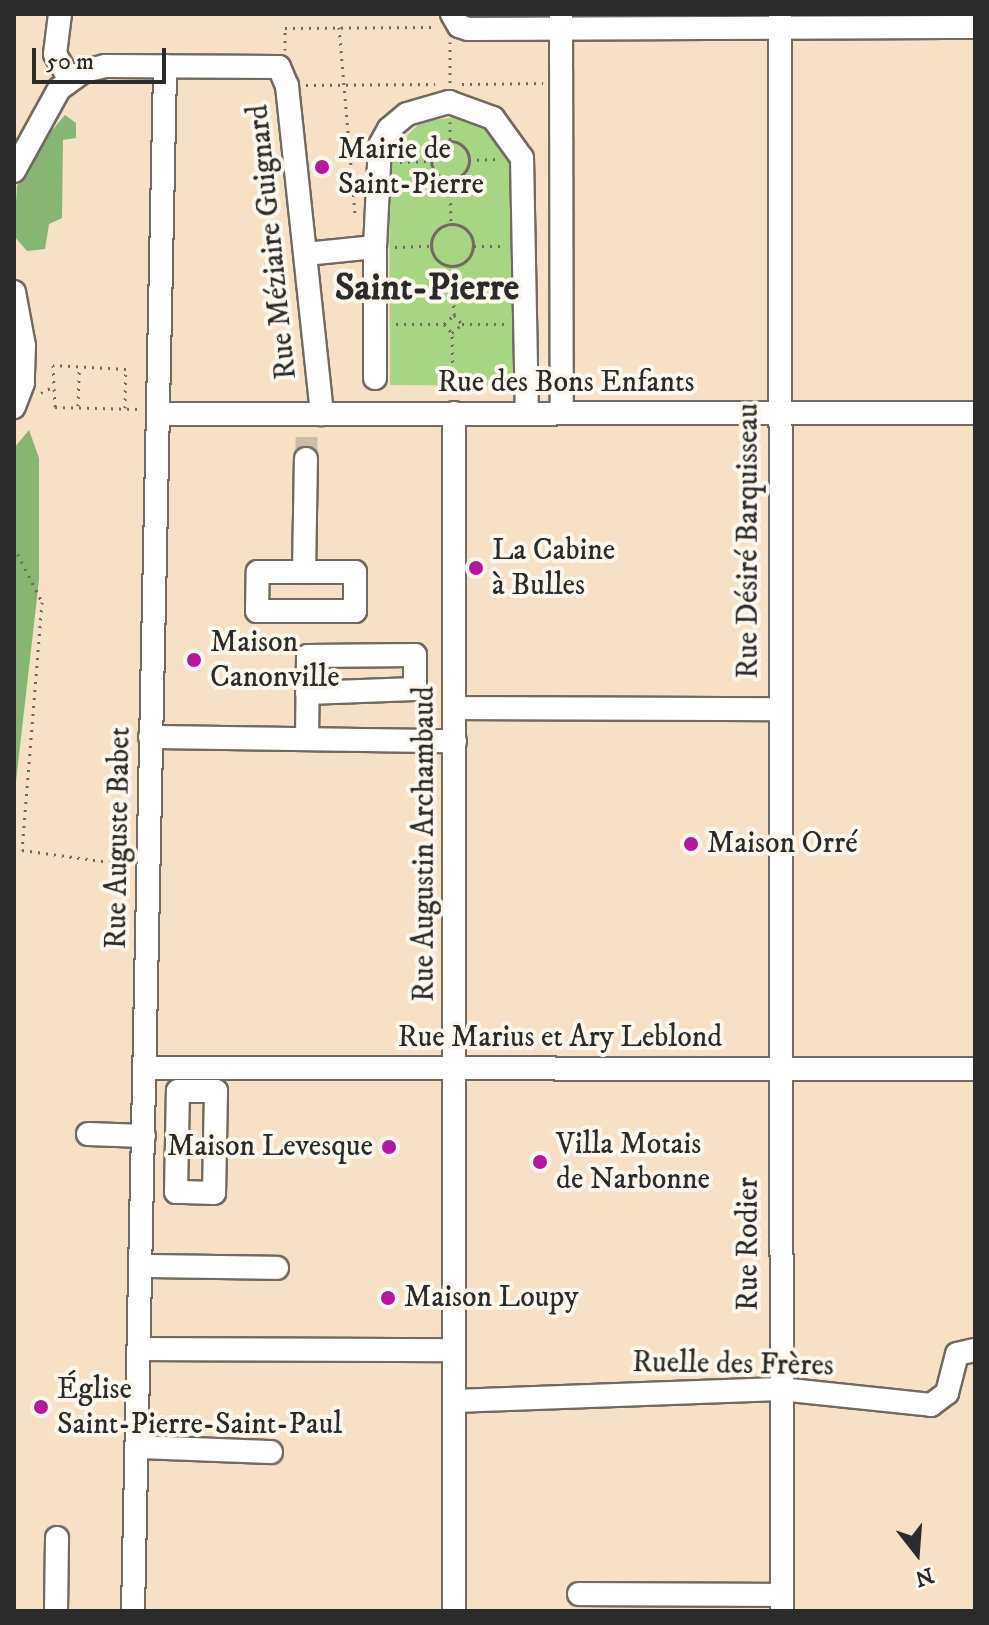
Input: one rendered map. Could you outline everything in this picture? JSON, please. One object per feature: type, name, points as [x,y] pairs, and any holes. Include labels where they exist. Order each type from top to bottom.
[{"type":"street","points":[[60,14],[55,54],[69,78]]},
{"type":"street","points":[[452,20],[468,29],[561,20],[780,20],[975,27]]},
{"type":"street","points":[[561,20],[562,413]]},
{"type":"street","name":"Rue Désiré Barquisseau","points":[[778,1069],[780,20]]},
{"type":"street","points":[[14,171],[69,78],[105,66],[165,66],[283,76]]},
{"type":"street","name":"Rue Auguste Babet","points":[[133,1611],[141,1349],[154,411],[165,66]]},
{"type":"street","name":"Rue Méziaire Guignard","points":[[283,76],[306,254],[312,418]]},
{"type":"street","points":[[375,378],[377,163],[389,129],[407,114],[449,102],[493,118],[522,158],[528,323],[527,413]]},
{"type":"street","points":[[306,254],[375,247]]},
{"type":"street","points":[[14,292],[24,346],[23,383],[14,407]]},
{"type":"street","name":"Rue des Bons Enfants","points":[[154,411],[312,418],[453,403],[527,413],[975,413]]},
{"type":"street","name":"Rue Augustin Archambaud","points":[[453,403],[454,1611]]},
{"type":"street","points":[[304,572],[306,459]]},
{"type":"street","points":[[307,693],[415,689],[415,655],[308,656],[307,693],[307,739]]},
{"type":"street","points":[[455,708],[779,709]]},
{"type":"street","points":[[150,737],[455,741]]},
{"type":"street","name":"Rue Marius et Ary Leblond","points":[[144,1068],[975,1069]]},
{"type":"street","points":[[216,1068],[216,1091],[214,1193],[176,1192],[178,1091],[216,1091]]},
{"type":"street","name":"Rue Rodier","points":[[778,1069],[782,1603]]},
{"type":"street","points":[[88,1134],[177,1155]]},
{"type":"street","points":[[142,1266],[277,1268]]},
{"type":"street","points":[[141,1349],[454,1350]]},
{"type":"street","name":"Ruelle des Frères","points":[[454,1401],[780,1389],[931,1405],[947,1393],[957,1354],[975,1350]]},
{"type":"street","points":[[138,1447],[271,1452]]},
{"type":"street","points":[[56,1611],[57,1538]]},
{"type":"street","points":[[579,1594],[782,1603]]},
{"type":"path","points":[[285,28],[452,20],[449,86]]},
{"type":"path","points":[[339,27],[356,219],[376,219]]},
{"type":"path","points":[[283,76],[342,84],[449,86],[561,83]]},
{"type":"path","points":[[450,142],[461,145],[469,160],[466,171],[450,179],[436,172],[432,161],[439,145],[450,142]]},
{"type":"path","points":[[469,160],[522,158]]},
{"type":"path","points":[[377,163],[432,161]]},
{"type":"path","points":[[450,179],[451,224]]},
{"type":"path","points":[[451,224],[465,227],[474,246],[465,263],[453,267],[440,263],[431,246],[434,233],[451,224]]},
{"type":"path","points":[[474,246],[525,245]]},
{"type":"path","points":[[375,247],[431,246]]},
{"type":"path","points":[[453,267],[454,315],[462,324]]},
{"type":"path","points":[[375,325],[444,324],[454,315]]},
{"type":"path","points":[[452,333],[462,324],[528,323]]},
{"type":"path","points":[[444,324],[452,333],[453,403]]},
{"type":"path","points":[[125,408],[126,369],[79,369],[53,365],[55,407],[154,411]]},
{"type":"path","points":[[78,406],[79,369]]},
{"type":"path","points":[[14,547],[42,602],[22,850],[133,866]]},
{"type":"green space","points":[[65,115],[76,123],[76,138],[63,140],[62,218],[49,224],[45,249],[27,251],[14,236],[17,186],[30,156]]},
{"type":"green space","points":[[463,116],[494,133],[511,163],[515,386],[390,385],[389,171],[395,147],[421,122]]},
{"type":"green space","points":[[29,430],[39,458],[39,580],[14,799],[14,448]]},
{"type":"tunnel","points":[[306,459],[307,427]]},
{"type":"place","name":"Mairie de Saint-Pierre","points":[[322,167]]},
{"type":"place","name":"La Cabine à Bulles","points":[[476,568]]},
{"type":"place","name":"Maison Canonville","points":[[194,660]]},
{"type":"place","name":"Maison Orré","points":[[691,844]]},
{"type":"place","name":"Maison Levesque","points":[[389,1147]]},
{"type":"place","name":"Villa Motais de Narbonne","points":[[540,1162]]},
{"type":"place","name":"Maison Loupy","points":[[388,1298]]},
{"type":"place","name":"Église Saint-Pierre-Saint-Paul","points":[[41,1407]]},
{"type":"district","name":"Saint-Pierre","points":[[427,289]]}]
